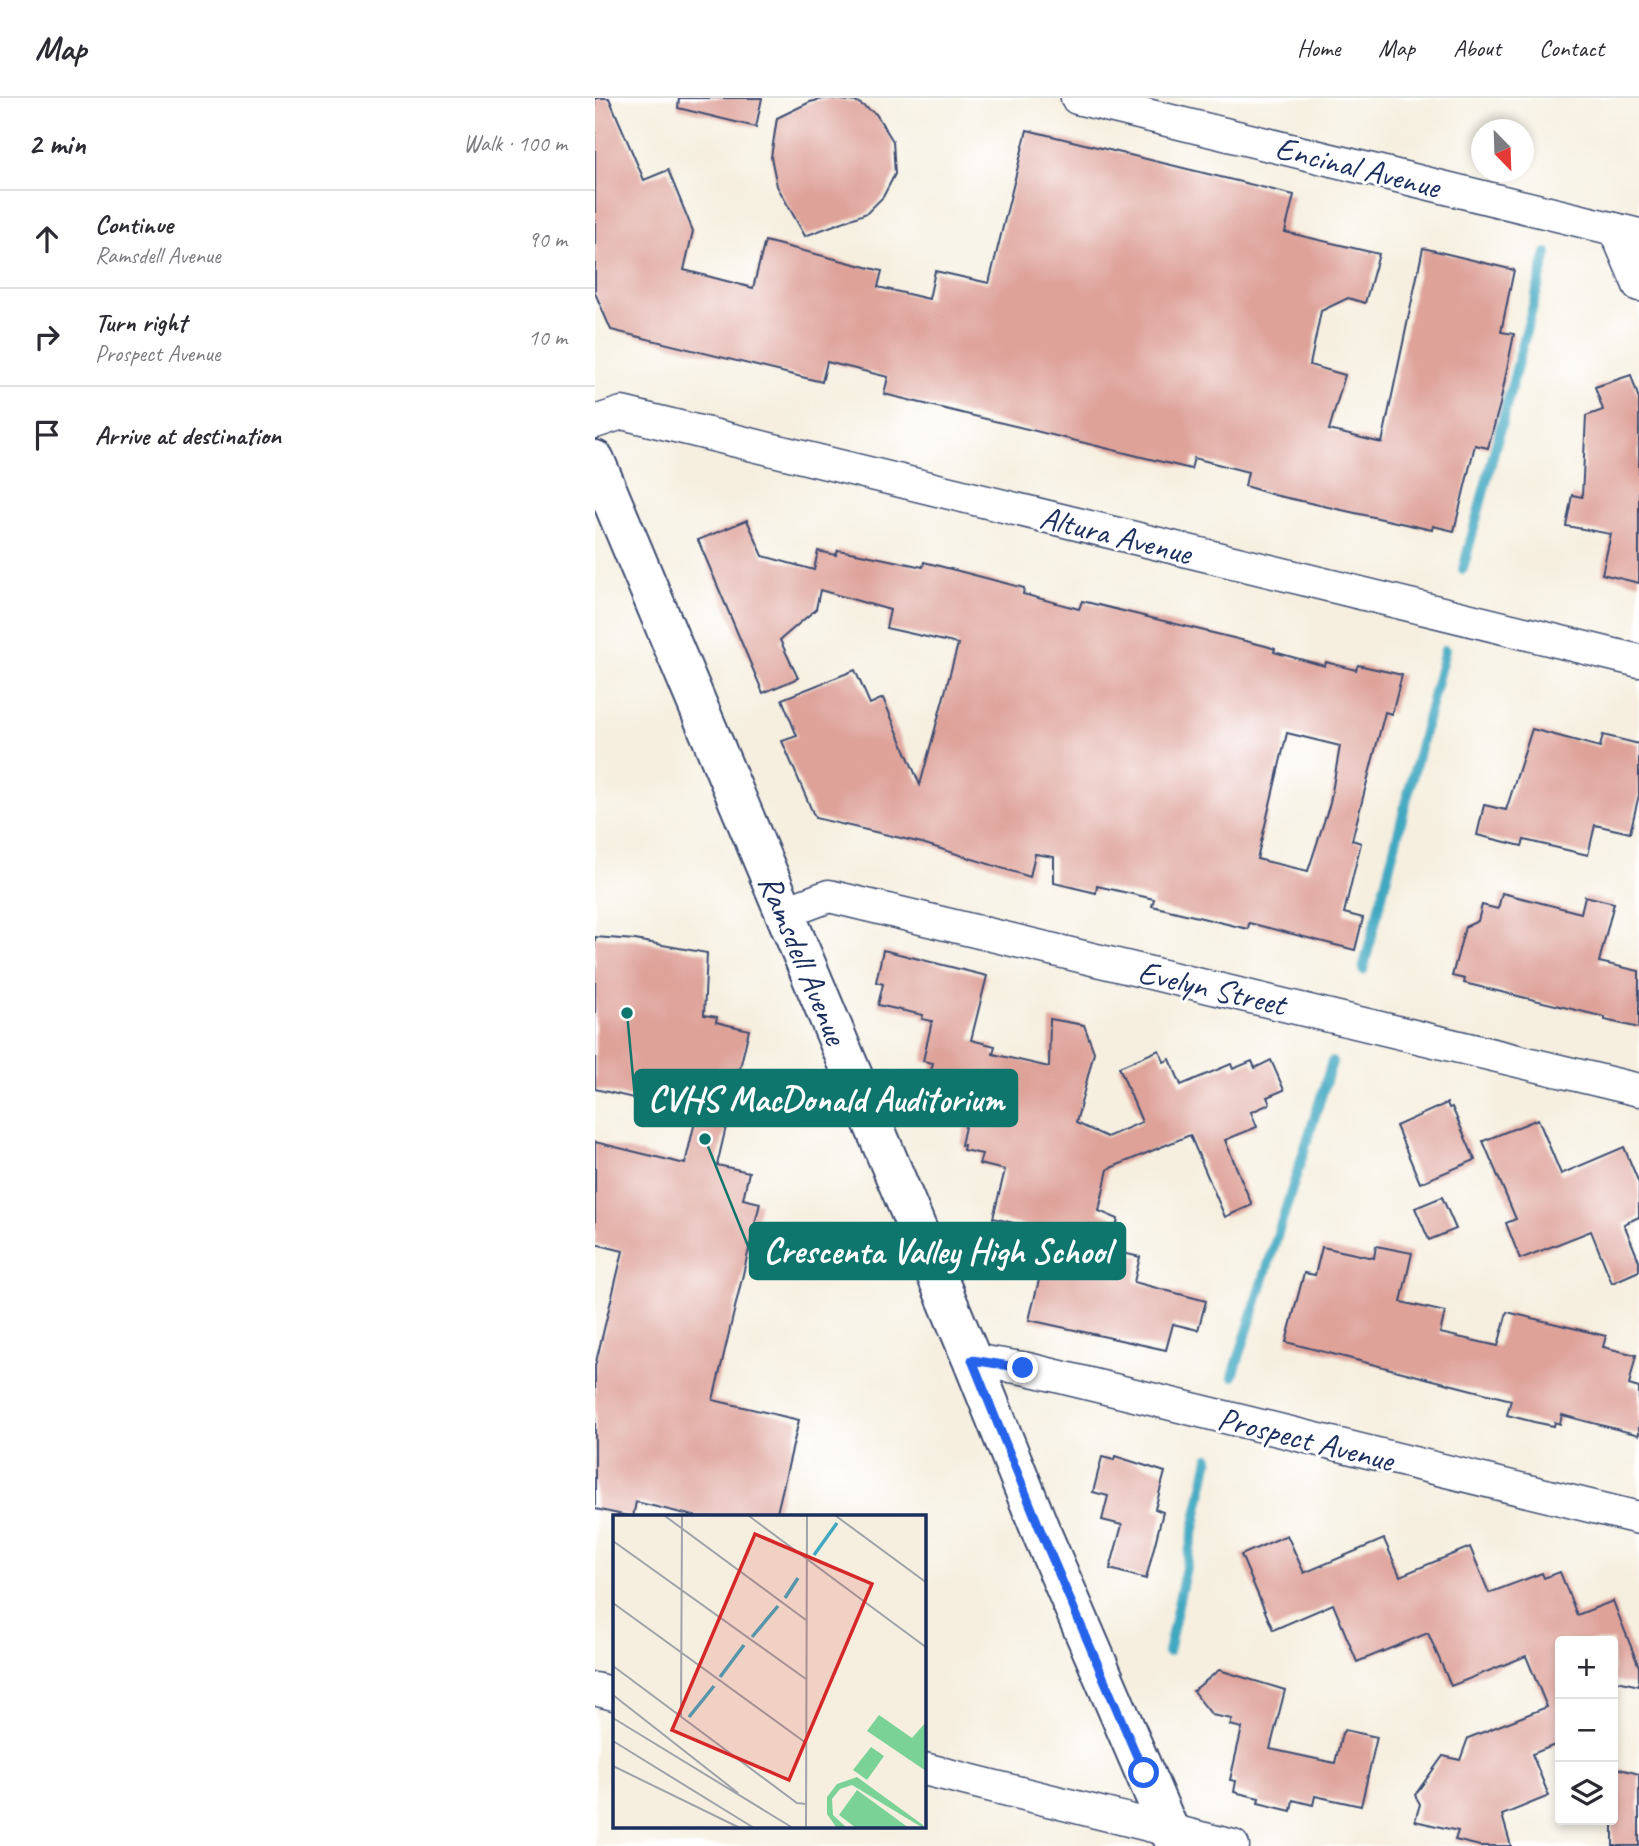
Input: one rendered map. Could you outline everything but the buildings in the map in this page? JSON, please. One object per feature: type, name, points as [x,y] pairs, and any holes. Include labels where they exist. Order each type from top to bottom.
[{"type":"street","name":"Encinal Avenue","points":[[1077,98],[1627,232]]},
{"type":"street","points":[[1627,232],[1639,285]]},
{"type":"street","name":"Altura Avenue","points":[[595,422],[619,413],[1639,661]]},
{"type":"street","name":"Ramsdell Avenue","points":[[595,460],[786,912],[1047,1546],[1173,1838]]},
{"type":"street","name":"Evelyn Street","points":[[786,912],[829,896],[1639,1090]]},
{"type":"street","name":"Prospect Avenue","points":[[972,1360],[1028,1369],[1639,1518]]},
{"type":"street","points":[[595,1689],[613,1693]]},
{"type":"street","points":[[926,1770],[1173,1838],[1233,1846]]},
{"type":"waterway","points":[[1463,569],[1547,253]]},
{"type":"waterway","points":[[1363,970],[1445,650]]},
{"type":"waterway","points":[[1233,1376],[1332,1062]]},
{"type":"waterway","points":[[1168,1652],[1209,1458]]},
{"type":"place","name":"CVHS MacDonald Auditorium","points":[[627,1013]]},
{"type":"place","name":"Crescenta Valley High School","points":[[705,1139]]},
{"type":"route","points":[[1023,1368],[972,1360],[1042,1534],[1144,1773]]}]
